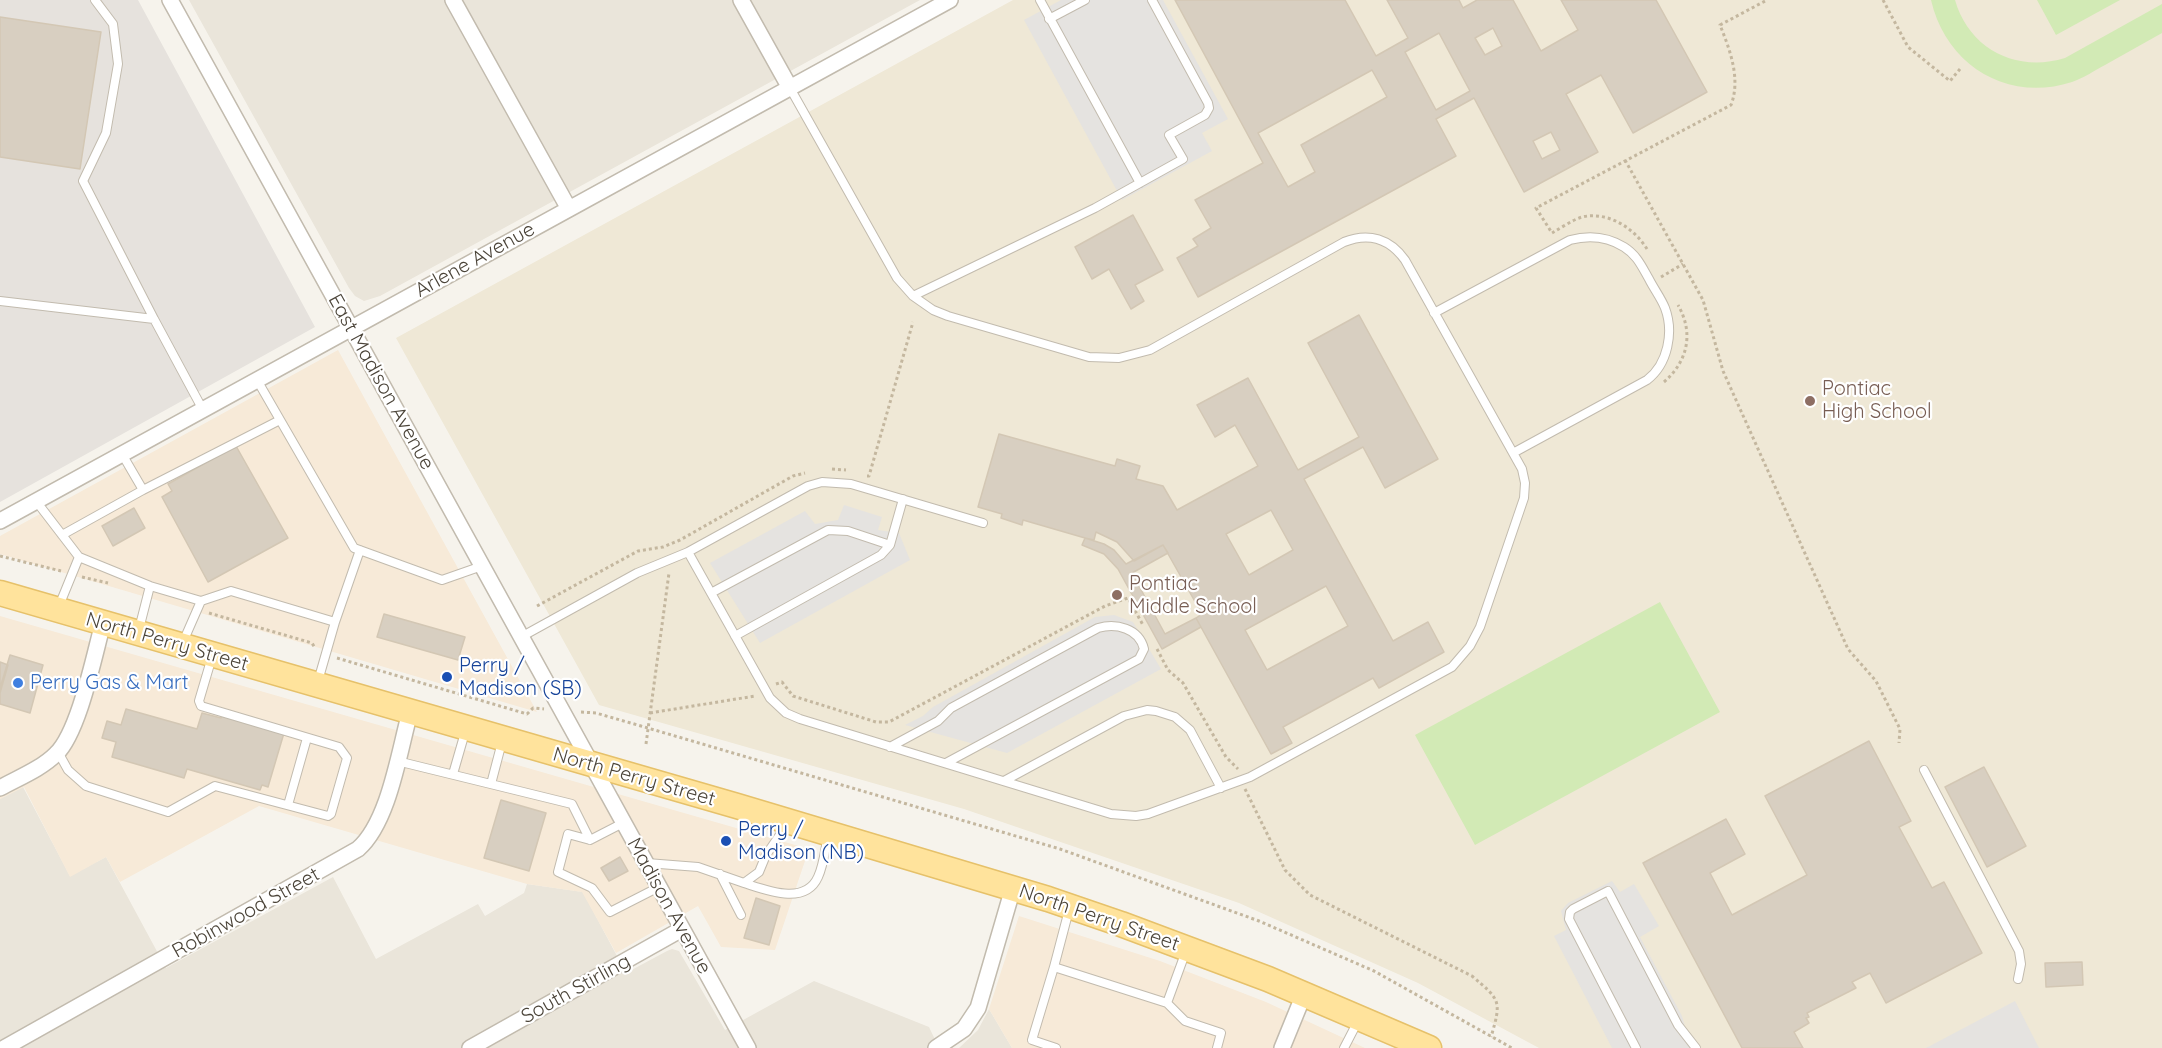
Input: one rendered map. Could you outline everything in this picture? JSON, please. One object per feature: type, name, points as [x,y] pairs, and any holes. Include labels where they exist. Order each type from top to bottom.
[{"type":"main road","name":"North Perry Street","points":[[0,593],[1070,906],[1305,994],[1425,1047]]},
{"type":"street","name":"East Madison Avenue","points":[[170,0],[591,765]]},
{"type":"street","points":[[453,0],[569,209]]},
{"type":"street","points":[[741,0],[790,88]]},
{"type":"street","name":"Arlene Avenue","points":[[0,521],[950,0]]},
{"type":"street","points":[[0,788],[43,764],[58,752],[72,731],[103,623]]},
{"type":"street","name":"Robinwood Street","points":[[4,1048],[358,849],[371,837],[380,822],[410,712]]},
{"type":"street","name":"Madison Avenue","points":[[591,765],[748,1048]]},
{"type":"street","points":[[936,1048],[964,1029],[978,1008],[1013,888]]},
{"type":"street","name":"South Stirling","points":[[470,1048],[682,929]]},
{"type":"street","points":[[1282,1048],[1305,994]]},
{"type":"lane","points":[[94,0],[113,24],[118,64],[106,133],[83,181],[202,410]]},
{"type":"lane","points":[[1040,0],[1140,183]]},
{"type":"lane","points":[[1049,19],[1085,0]]},
{"type":"lane","points":[[913,296],[1095,208],[1183,159],[1169,135],[1205,115],[1209,108],[1152,0]]},
{"type":"lane","points":[[688,552],[770,698],[786,713],[890,747],[1123,816],[1148,814],[1242,780],[1444,673],[1462,657],[1480,627],[1524,498],[1524,477],[1513,453],[1399,252],[1384,241],[1360,237],[1344,242],[1150,350],[1119,358],[1078,355],[948,316],[933,310],[913,296],[891,268],[790,88]]},
{"type":"lane","points":[[1434,313],[1570,240],[1581,237],[1601,238],[1625,248],[1638,258],[1665,308],[1668,325],[1665,353],[1657,370],[1647,380],[1513,453]]},
{"type":"lane","points":[[0,301],[154,319]]},
{"type":"lane","points":[[257,380],[354,548],[442,580],[482,566]]},
{"type":"lane","points":[[62,535],[143,490],[280,420]]},
{"type":"lane","points":[[122,454],[143,490]]},
{"type":"lane","points":[[521,637],[637,573],[688,552],[808,486],[822,482],[851,484],[983,523]]},
{"type":"lane","points":[[735,636],[881,555],[890,545],[903,500]]},
{"type":"lane","points":[[36,501],[79,557],[150,586],[201,601],[231,591],[336,622]]},
{"type":"lane","points":[[711,593],[828,530],[848,531],[890,545]]},
{"type":"lane","points":[[316,685],[360,550]]},
{"type":"lane","points":[[57,610],[79,557]]},
{"type":"lane","points":[[138,633],[150,586]]},
{"type":"lane","points":[[181,646],[201,601]]},
{"type":"lane","points":[[890,747],[938,721],[951,708],[1098,628],[1120,626],[1141,640],[1144,649],[1139,659],[946,763]]},
{"type":"lane","points":[[58,752],[68,770],[87,786],[168,812],[215,786],[328,816],[332,814],[346,758],[339,747],[201,706],[199,701],[212,655]]},
{"type":"lane","points":[[1004,781],[1124,716],[1147,710],[1166,713],[1182,721],[1190,730],[1221,788]]},
{"type":"lane","points":[[453,774],[466,729]]},
{"type":"lane","points":[[288,805],[307,738]]},
{"type":"lane","points":[[490,784],[502,739]]},
{"type":"lane","points":[[397,761],[572,804],[590,840]]},
{"type":"lane","points":[[1924,770],[2019,951],[2021,963],[2018,979]]},
{"type":"lane","points":[[744,884],[759,872],[766,855],[789,822]]},
{"type":"lane","points":[[623,823],[590,840],[568,834],[558,872],[592,888],[610,912],[659,887]]},
{"type":"lane","points":[[645,863],[698,867],[775,893],[800,892],[811,887],[821,870],[829,834]]},
{"type":"lane","points":[[720,874],[741,915]]},
{"type":"lane","points":[[1636,1048],[1569,919],[1573,909],[1608,891],[1678,1025],[1696,1048]]},
{"type":"lane","points":[[1056,1048],[1032,1040],[1070,906]]},
{"type":"lane","points":[[1167,1004],[1187,948]]},
{"type":"lane","points":[[1054,967],[1167,1004],[1185,1021],[1221,1033],[1217,1048]]},
{"type":"lane","points":[[1344,1048],[1360,1017]]},
{"type":"path","points":[[1648,253],[1633,232],[1619,222],[1600,217],[1581,217],[1552,233],[1536,208],[1731,105],[1734,97],[1733,56],[1720,25],[1767,0]]},
{"type":"path","points":[[1883,0],[1908,47],[1950,81],[1960,69]]},
{"type":"path","points":[[1625,160],[1703,300],[1723,371],[1737,403],[1848,649],[1876,681],[1900,729],[1899,744]]},
{"type":"path","points":[[1651,282],[1683,264]]},
{"type":"path","points":[[1658,268],[1667,284]]},
{"type":"path","points":[[1661,385],[1675,373],[1687,350],[1686,329],[1676,301]]},
{"type":"path","points":[[859,474],[869,476],[913,322]]},
{"type":"path","points":[[824,469],[850,471]]},
{"type":"path","points":[[537,606],[638,551],[663,547],[680,540],[793,476],[808,472]]},
{"type":"path","points":[[0,556],[110,584]]},
{"type":"path","points":[[646,744],[671,559]]},
{"type":"path","points":[[197,610],[312,643],[319,653],[527,714],[533,708]]},
{"type":"path","points":[[596,713],[1060,849],[1259,921],[1374,971],[1512,1048]]},
{"type":"path","points":[[1242,780],[1285,870],[1310,895],[1472,975],[1494,995],[1498,1013],[1491,1037]]},
{"type":"shaded area","points":[[0,0],[138,0],[315,327],[0,502]]},
{"type":"shaded area","points":[[189,0],[920,0],[380,296],[364,301],[355,296],[349,288]]},
{"type":"shaded area","points":[[1013,0],[2162,0],[2162,1048],[1539,1048],[1418,983],[1239,903],[964,809],[599,705],[396,338]]},
{"type":"shaded area","points":[[1061,0],[1163,0],[1228,119],[1202,133],[1212,151],[1122,200],[1024,20]]},
{"type":"shaded area","points":[[338,350],[537,712],[0,554],[0,536]]},
{"type":"shaded area","points":[[844,505],[882,517],[878,530],[899,533],[910,560],[760,643],[710,563],[805,511],[815,524],[838,520]]},
{"type":"shaded area","points":[[1114,615],[1133,622],[1161,669],[1007,753],[905,725],[923,716],[933,707],[1095,617]]},
{"type":"shaded area","points":[[0,616],[809,849],[775,950],[721,947],[698,906],[616,953],[582,892],[527,884],[259,806],[120,882],[106,857],[70,877],[24,787],[0,799]]},
{"type":"shaded area","points":[[23,787],[70,876],[106,857],[166,968],[333,877],[376,959],[478,904],[485,916],[524,893],[527,884],[583,892],[626,973],[667,951],[672,949],[679,951],[725,1030],[814,981],[929,1027],[939,1048],[0,1048],[0,799]]},
{"type":"shaded area","points":[[1612,881],[1620,892],[1634,884],[1659,926],[1640,937],[1682,1016],[1691,1048],[1612,1048],[1554,936],[1566,930],[1561,911],[1568,903]]},
{"type":"shaded area","points":[[1019,916],[1160,961],[1266,1002],[1365,1048],[1012,1048],[989,1009]]},
{"type":"shaded area","points":[[2015,1001],[2039,1048],[1926,1048]]},
{"type":"shaded area","points":[[989,1009],[1012,1048],[959,1048],[978,1030]]},
{"type":"green space","points":[[1931,0],[1955,0],[1971,32],[1983,44],[2012,59],[2029,62],[2047,62],[2065,58],[2162,4],[2162,33],[2072,82],[2048,87],[2025,87],[2003,82],[1983,73],[1965,60],[1950,43],[1939,23]]},
{"type":"green space","points":[[2037,0],[2120,0],[2056,35]]},
{"type":"green space","points":[[1660,602],[1720,712],[1475,845],[1415,735]]},
{"type":"building","points":[[1175,0],[1345,0],[1376,56],[1408,38],[1387,0],[1459,0],[1463,8],[1477,0],[1513,0],[1541,51],[1578,30],[1561,0],[1656,0],[1707,92],[1633,133],[1601,75],[1566,94],[1598,152],[1524,192],[1474,98],[1436,119],[1456,156],[1198,297],[1177,258],[1198,246],[1193,239],[1211,228],[1195,200],[1263,163]],"holes":[[[1493,28],[1502,46],[1485,55],[1475,38]],[[1439,33],[1470,91],[1436,110],[1405,52]],[[1372,70],[1387,97],[1301,145],[1315,172],[1288,187],[1258,133]],[[1551,132],[1560,150],[1542,159],[1533,141]]]},
{"type":"building","points":[[0,17],[101,32],[80,169],[0,157]]},
{"type":"building","points":[[1133,215],[1163,270],[1135,285],[1144,301],[1131,309],[1109,269],[1092,279],[1075,247]]},
{"type":"building","points":[[1359,315],[1438,459],[1385,488],[1363,447],[1304,479],[1393,641],[1428,622],[1444,652],[1379,688],[1373,678],[1283,727],[1292,743],[1271,754],[1196,618],[1202,614],[1163,545],[1134,561],[1117,542],[1096,532],[1094,540],[1023,520],[1022,525],[1001,518],[1002,514],[978,507],[999,434],[1115,466],[1117,459],[1140,466],[1136,479],[1163,486],[1177,510],[1258,466],[1235,425],[1215,437],[1197,405],[1248,378],[1298,470],[1359,437],[1308,343]],"holes":[[[1271,510],[1293,550],[1249,575],[1226,534]],[[1326,586],[1348,626],[1267,670],[1245,630]]]},
{"type":"building","points":[[236,446],[288,538],[208,582],[162,497],[172,491],[168,484]]},
{"type":"building","points":[[134,508],[145,528],[113,546],[102,526]]},
{"type":"building","points":[[1085,538],[1114,550],[1126,564],[1163,545],[1168,553],[1132,573],[1165,634],[1196,618],[1201,627],[1162,649],[1118,569],[1104,554],[1082,545]]},
{"type":"building","points":[[384,614],[465,637],[458,660],[377,637]]},
{"type":"building","points":[[10,655],[43,665],[30,713],[0,704],[0,688]]},
{"type":"building","points":[[0,662],[8,665],[0,693]]},
{"type":"building","points":[[126,709],[197,729],[202,713],[221,718],[222,715],[284,733],[268,787],[262,785],[260,790],[187,769],[184,778],[112,757],[116,742],[102,738],[107,721],[121,725]]},
{"type":"building","points":[[1869,741],[1911,821],[1899,827],[1932,888],[1944,882],[1982,953],[1886,1003],[1870,973],[1852,982],[1856,988],[1807,1013],[1809,1017],[1806,1018],[1809,1023],[1794,1032],[1803,1048],[1742,1048],[1643,863],[1726,819],[1745,854],[1710,873],[1732,915],[1807,875],[1765,796]]},
{"type":"building","points":[[1984,767],[2026,846],[1987,867],[1945,787]]},
{"type":"building","points":[[501,800],[546,813],[529,871],[484,858]]},
{"type":"building","points":[[620,857],[628,871],[609,881],[601,868]]},
{"type":"building","points":[[756,898],[780,906],[769,945],[744,938]]},
{"type":"building","points":[[2082,962],[2083,985],[2046,987],[2045,963]]},
{"type":"place","name":"Pontiac High School","points":[[1810,401]]},
{"type":"place","name":"Pontiac Middle School","points":[[1117,595]]},
{"type":"place","name":"Perry / Madison (SB)","points":[[447,677]]},
{"type":"place","name":"Perry Gas & Mart","points":[[18,683]]},
{"type":"place","name":"Perry / Madison (NB)","points":[[726,841]]}]
